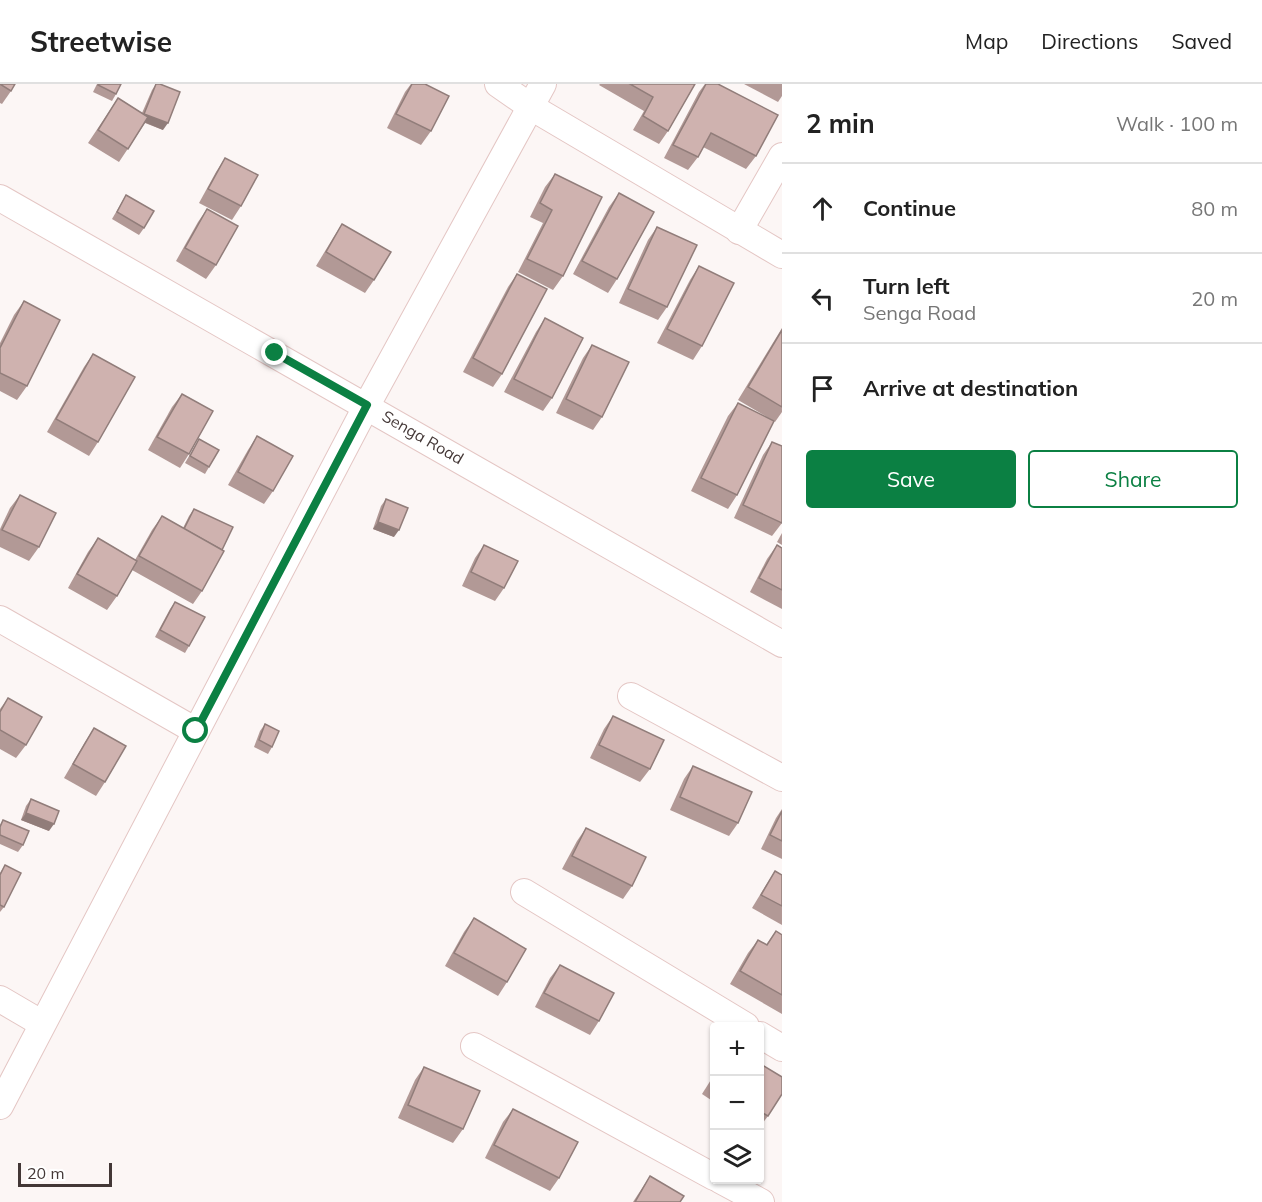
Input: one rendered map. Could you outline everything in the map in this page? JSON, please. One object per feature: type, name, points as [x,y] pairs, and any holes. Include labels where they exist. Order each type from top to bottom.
[{"type":"street","points":[[498,84],[531,107],[782,255]]},
{"type":"street","points":[[0,1106],[367,405],[543,84]]},
{"type":"street","points":[[739,231],[782,156]]},
{"type":"street","name":"Senga Road","points":[[0,198],[367,405],[782,644]]},
{"type":"street","points":[[0,619],[196,731]]},
{"type":"street","points":[[632,696],[782,777]]},
{"type":"street","points":[[524,892],[739,1022]]},
{"type":"street","points":[[0,999],[42,1023]]},
{"type":"street","points":[[764,1038],[782,1048]]},
{"type":"street","points":[[474,1046],[710,1175]]},
{"type":"street","points":[[729,1184],[761,1202]]},
{"type":"building","points":[[0,84],[15,84],[11,91]]},
{"type":"building","points":[[99,84],[121,84],[116,94]]},
{"type":"building","points":[[156,84],[180,92],[168,123],[144,114]]},
{"type":"building","points":[[412,84],[425,84],[449,96],[431,131],[396,114]]},
{"type":"building","points":[[630,84],[695,84],[668,131],[643,116],[653,97]]},
{"type":"building","points":[[706,84],[718,84],[778,115],[756,156],[711,133],[698,157],[673,145]]},
{"type":"building","points":[[118,98],[148,117],[128,149],[98,130]]},
{"type":"building","points":[[225,158],[258,175],[241,206],[208,189]]},
{"type":"building","points":[[555,174],[602,197],[563,276],[527,259],[552,210],[540,203]]},
{"type":"building","points":[[619,193],[654,212],[617,279],[582,261]]},
{"type":"building","points":[[126,195],[154,211],[144,228],[117,212]]},
{"type":"building","points":[[207,209],[238,226],[216,265],[185,248]]},
{"type":"building","points":[[342,224],[391,252],[374,280],[326,252]]},
{"type":"building","points":[[657,227],[697,245],[667,307],[628,289]]},
{"type":"building","points":[[699,266],[734,283],[702,346],[667,329]]},
{"type":"building","points":[[517,274],[547,289],[502,374],[473,358]]},
{"type":"building","points":[[24,301],[60,320],[27,386],[0,373],[0,348]]},
{"type":"building","points":[[545,318],[583,338],[552,398],[514,379]]},
{"type":"building","points":[[782,330],[782,407],[748,387]]},
{"type":"building","points":[[592,345],[629,362],[602,417],[566,399]]},
{"type":"building","points":[[93,354],[135,377],[98,442],[56,419]]},
{"type":"building","points":[[182,394],[213,411],[189,454],[157,437]]},
{"type":"building","points":[[738,403],[774,421],[737,495],[701,478]]},
{"type":"building","points":[[257,436],[293,456],[273,491],[238,472]]},
{"type":"building","points":[[199,439],[219,450],[209,467],[190,456]]},
{"type":"building","points":[[772,442],[782,446],[782,523],[743,505]]},
{"type":"building","points":[[20,495],[56,513],[39,547],[2,530]]},
{"type":"building","points":[[386,499],[408,508],[399,530],[378,522]]},
{"type":"building","points":[[194,509],[233,527],[222,550],[184,529]]},
{"type":"building","points":[[162,516],[224,551],[202,591],[139,556]]},
{"type":"building","points":[[98,538],[137,561],[117,596],[77,574]]},
{"type":"building","points":[[484,545],[518,561],[504,588],[471,572]]},
{"type":"building","points":[[777,545],[782,548],[782,590],[759,578]]},
{"type":"building","points":[[175,602],[205,617],[189,646],[160,630]]},
{"type":"building","points":[[8,698],[42,717],[26,745],[0,730],[0,712]]},
{"type":"building","points":[[613,716],[664,740],[650,769],[599,745]]},
{"type":"building","points":[[265,724],[279,731],[272,747],[259,740]]},
{"type":"building","points":[[94,728],[126,746],[105,782],[73,764]]},
{"type":"building","points":[[693,766],[752,792],[738,823],[680,797]]},
{"type":"building","points":[[31,799],[59,811],[54,824],[26,813]]},
{"type":"building","points":[[782,811],[782,841],[770,835]]},
{"type":"building","points":[[3,820],[29,831],[23,845],[0,835]]},
{"type":"building","points":[[586,828],[646,857],[632,886],[572,856]]},
{"type":"building","points":[[5,865],[21,873],[4,907],[0,905],[0,875]]},
{"type":"building","points":[[775,871],[782,875],[782,906],[761,895]]},
{"type":"building","points":[[474,918],[526,949],[507,982],[454,953]]},
{"type":"building","points":[[776,931],[782,935],[782,995],[740,971],[758,940],[767,945]]},
{"type":"building","points":[[560,965],[614,993],[599,1021],[544,993]]},
{"type":"building","points":[[764,1066],[782,1077],[782,1094],[768,1116],[764,1114]]},
{"type":"building","points":[[424,1067],[480,1091],[463,1129],[408,1105]]},
{"type":"building","points":[[513,1109],[578,1142],[559,1178],[494,1145]]},
{"type":"building","points":[[650,1176],[684,1196],[680,1202],[635,1202]]},
{"type":"route","points":[[196,731],[367,405],[275,353]]}]
